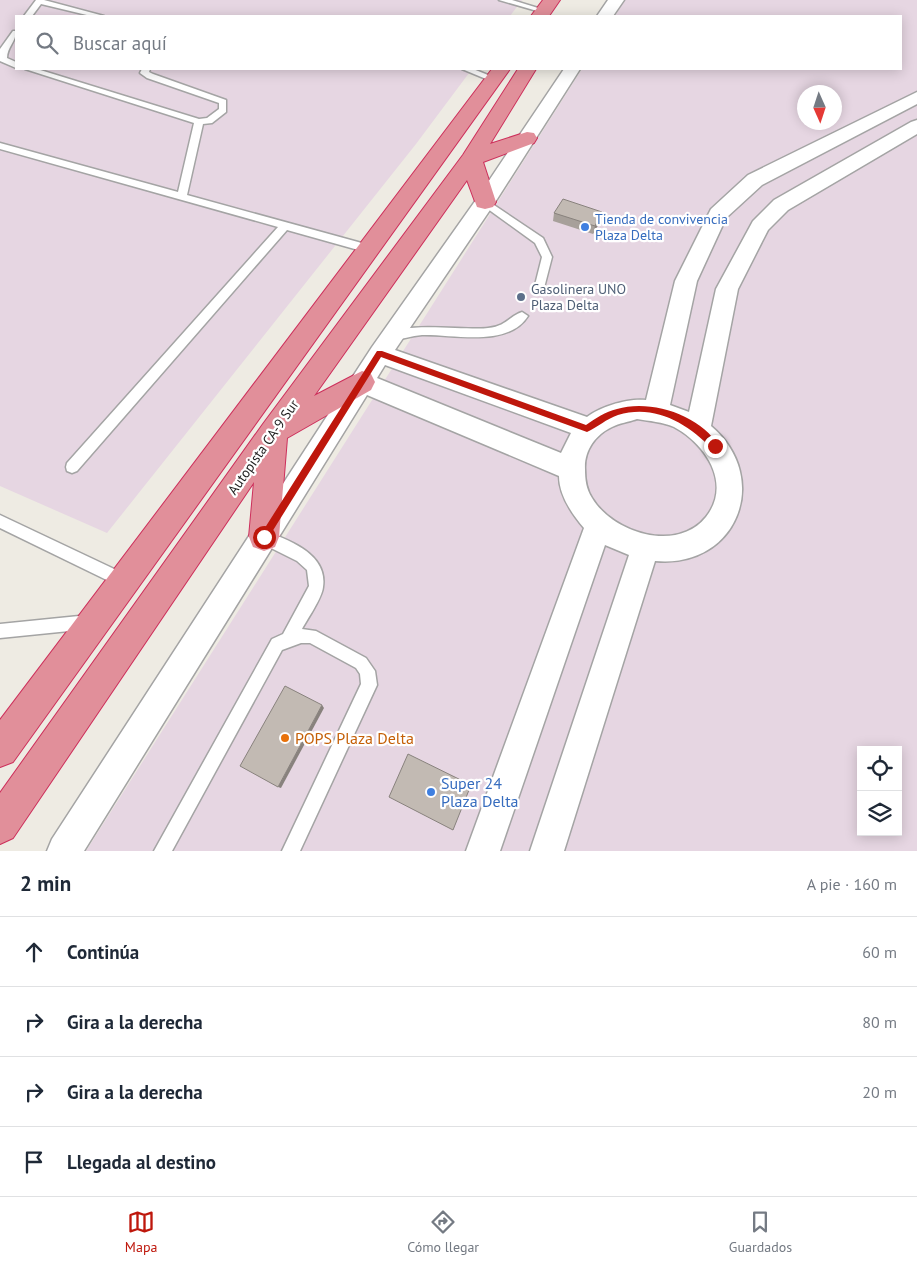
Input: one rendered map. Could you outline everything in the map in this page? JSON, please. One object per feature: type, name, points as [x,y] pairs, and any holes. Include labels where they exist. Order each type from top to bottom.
[{"type":"highway","name":"Autopista CA-9 Sur","points":[[0,825],[273,432],[471,159],[526,70]]},
{"type":"highway","points":[[0,749],[498,74]]},
{"type":"highway","points":[[485,202],[471,159],[528,138]]},
{"type":"highway","points":[[264,537],[273,432],[362,382]]},
{"type":"street","points":[[606,15],[616,0]]},
{"type":"street","points":[[64,851],[386,345],[485,202],[571,70]]},
{"type":"street","points":[[656,411],[686,281],[718,214],[755,180],[917,97]]},
{"type":"street","points":[[698,429],[726,289],[760,226],[781,204],[917,126]]},
{"type":"street","points":[[386,345],[587,428]]},
{"type":"street","points":[[362,382],[570,468]]},
{"type":"street","points":[[637,409],[656,411],[678,417],[698,429],[715,446],[726,466],[731,489],[727,510],[715,529],[695,542],[671,549],[644,548],[612,536],[598,526],[582,508],[573,488],[570,468],[574,446],[587,428],[601,418],[618,412],[637,409]]},
{"type":"street","points":[[483,851],[598,526]]},
{"type":"street","points":[[547,851],[644,548]]},
{"type":"lane","points":[[503,0],[552,10]]},
{"type":"lane","points":[[29,15],[40,1],[96,15]]},
{"type":"lane","points":[[15,34],[3,51],[3,58],[15,64]]},
{"type":"lane","points":[[32,70],[199,122],[209,121],[223,110],[223,102],[150,76],[144,73],[146,70]]},
{"type":"lane","points":[[472,70],[498,74]]},
{"type":"lane","points":[[182,197],[199,122]]},
{"type":"lane","points":[[0,146],[369,249]]},
{"type":"lane","points":[[485,202],[539,241],[547,257],[540,284]]},
{"type":"lane","points":[[72,467],[286,226]]},
{"type":"lane","points":[[386,345],[420,331],[487,333],[508,328],[522,316]]},
{"type":"lane","points":[[0,521],[124,581]]},
{"type":"lane","points":[[264,537],[302,556],[314,567],[316,588],[289,639]]},
{"type":"lane","points":[[0,631],[94,621]]},
{"type":"lane","points":[[162,851],[277,644],[289,639],[311,636],[361,663],[367,671],[369,685],[291,851]]},
{"type":"shaded area","points":[[0,0],[522,0],[511,15],[15,15],[15,70],[471,70],[416,144],[107,533],[0,486]]},
{"type":"shaded area","points":[[625,0],[917,0],[917,851],[86,851],[581,70],[902,70],[902,15],[616,15]]},
{"type":"building","points":[[563,199],[602,212],[595,226],[554,213]]},
{"type":"building","name":"POPS Plaza Delta","points":[[285,686],[322,705],[278,787],[240,766]]},
{"type":"building","name":"Super 24 Plaza Delta","points":[[408,754],[471,785],[453,830],[389,797]]},
{"type":"place","name":"Tienda de convivencia Plaza Delta","points":[[585,227]]},
{"type":"place","name":"Gasolinera UNO Plaza Delta","points":[[521,297]]},
{"type":"place","name":"POPS Plaza Delta","points":[[285,738]]},
{"type":"place","name":"Super 24 Plaza Delta","points":[[431,792]]},
{"type":"route","points":[[264,537],[380,354],[587,428],[601,418],[618,412],[637,409],[656,411],[678,417],[698,429],[715,446]]}]
